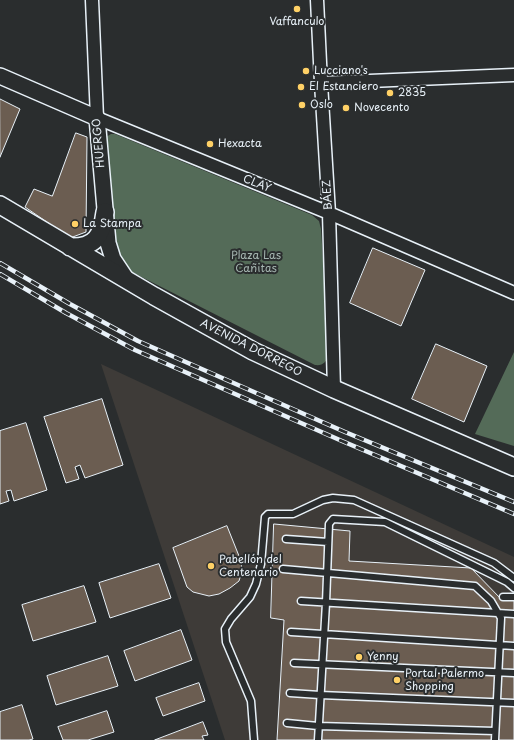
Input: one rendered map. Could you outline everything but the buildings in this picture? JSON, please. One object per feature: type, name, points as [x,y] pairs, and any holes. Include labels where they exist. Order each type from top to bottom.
[{"type":"main road","name":"AVENIDA DORREGO","points":[[0,205],[128,281],[253,351],[334,390],[514,467]]},
{"type":"main road","points":[[70,247],[79,248],[89,245],[96,239],[101,231],[105,212]]},
{"type":"street","name":"HUERGO","points":[[92,0],[97,118],[108,243],[113,259],[128,281]]},
{"type":"street","name":"BÁEZ","points":[[317,0],[329,213],[334,390]]},
{"type":"street","points":[[321,83],[514,75]]},
{"type":"street","name":"CLAY","points":[[0,76],[97,118],[329,213],[514,293]]},
{"type":"lane","points":[[254,740],[251,701],[226,642],[225,629],[231,619],[250,598],[256,584],[261,564],[265,517],[268,514],[293,514],[323,500],[333,498],[354,500],[494,563],[514,578]]},
{"type":"lane","points":[[318,740],[329,524],[333,519],[385,522],[507,582],[514,588]]},
{"type":"lane","points":[[286,539],[328,540]]},
{"type":"lane","points":[[283,569],[475,586],[491,601],[500,618],[495,740]]},
{"type":"lane","points":[[502,597],[514,597]]},
{"type":"lane","points":[[301,601],[514,614]]},
{"type":"lane","points":[[291,632],[514,646]]},
{"type":"lane","points":[[294,663],[514,673]]},
{"type":"lane","points":[[290,693],[514,703]]},
{"type":"lane","points":[[287,723],[318,726],[495,731]]},
{"type":"shaded area","points":[[101,364],[514,557],[514,740],[225,740]]},
{"type":"green space","name":"Plaza Las Cañitas","points":[[111,134],[115,134],[312,215],[319,221],[321,229],[329,355],[324,363],[315,365],[122,267],[116,261],[105,140],[106,137]]},
{"type":"green space","points":[[514,352],[514,446],[475,434]]},
{"type":"railway","points":[[0,263],[70,304],[138,341],[345,432],[514,502]]},
{"type":"railway","points":[[0,274],[66,313],[135,350],[342,441],[514,514]]},
{"type":"place","name":"Vaffanculo","points":[[297,9]]},
{"type":"place","name":"Lucciano's","points":[[306,71]]},
{"type":"place","name":"El Estanciero","points":[[301,87]]},
{"type":"place","name":"2835","points":[[390,93]]},
{"type":"place","name":"Oslo","points":[[302,105]]},
{"type":"place","name":"Novecento","points":[[346,108]]},
{"type":"place","name":"Hexacta","points":[[210,144]]},
{"type":"place","name":"La Stampa","points":[[75,224]]},
{"type":"place","name":"Pabellón del Centenario","points":[[211,566]]},
{"type":"place","name":"Yenny","points":[[359,657]]},
{"type":"place","name":"Portal Palermo Shopping","points":[[397,680]]}]
